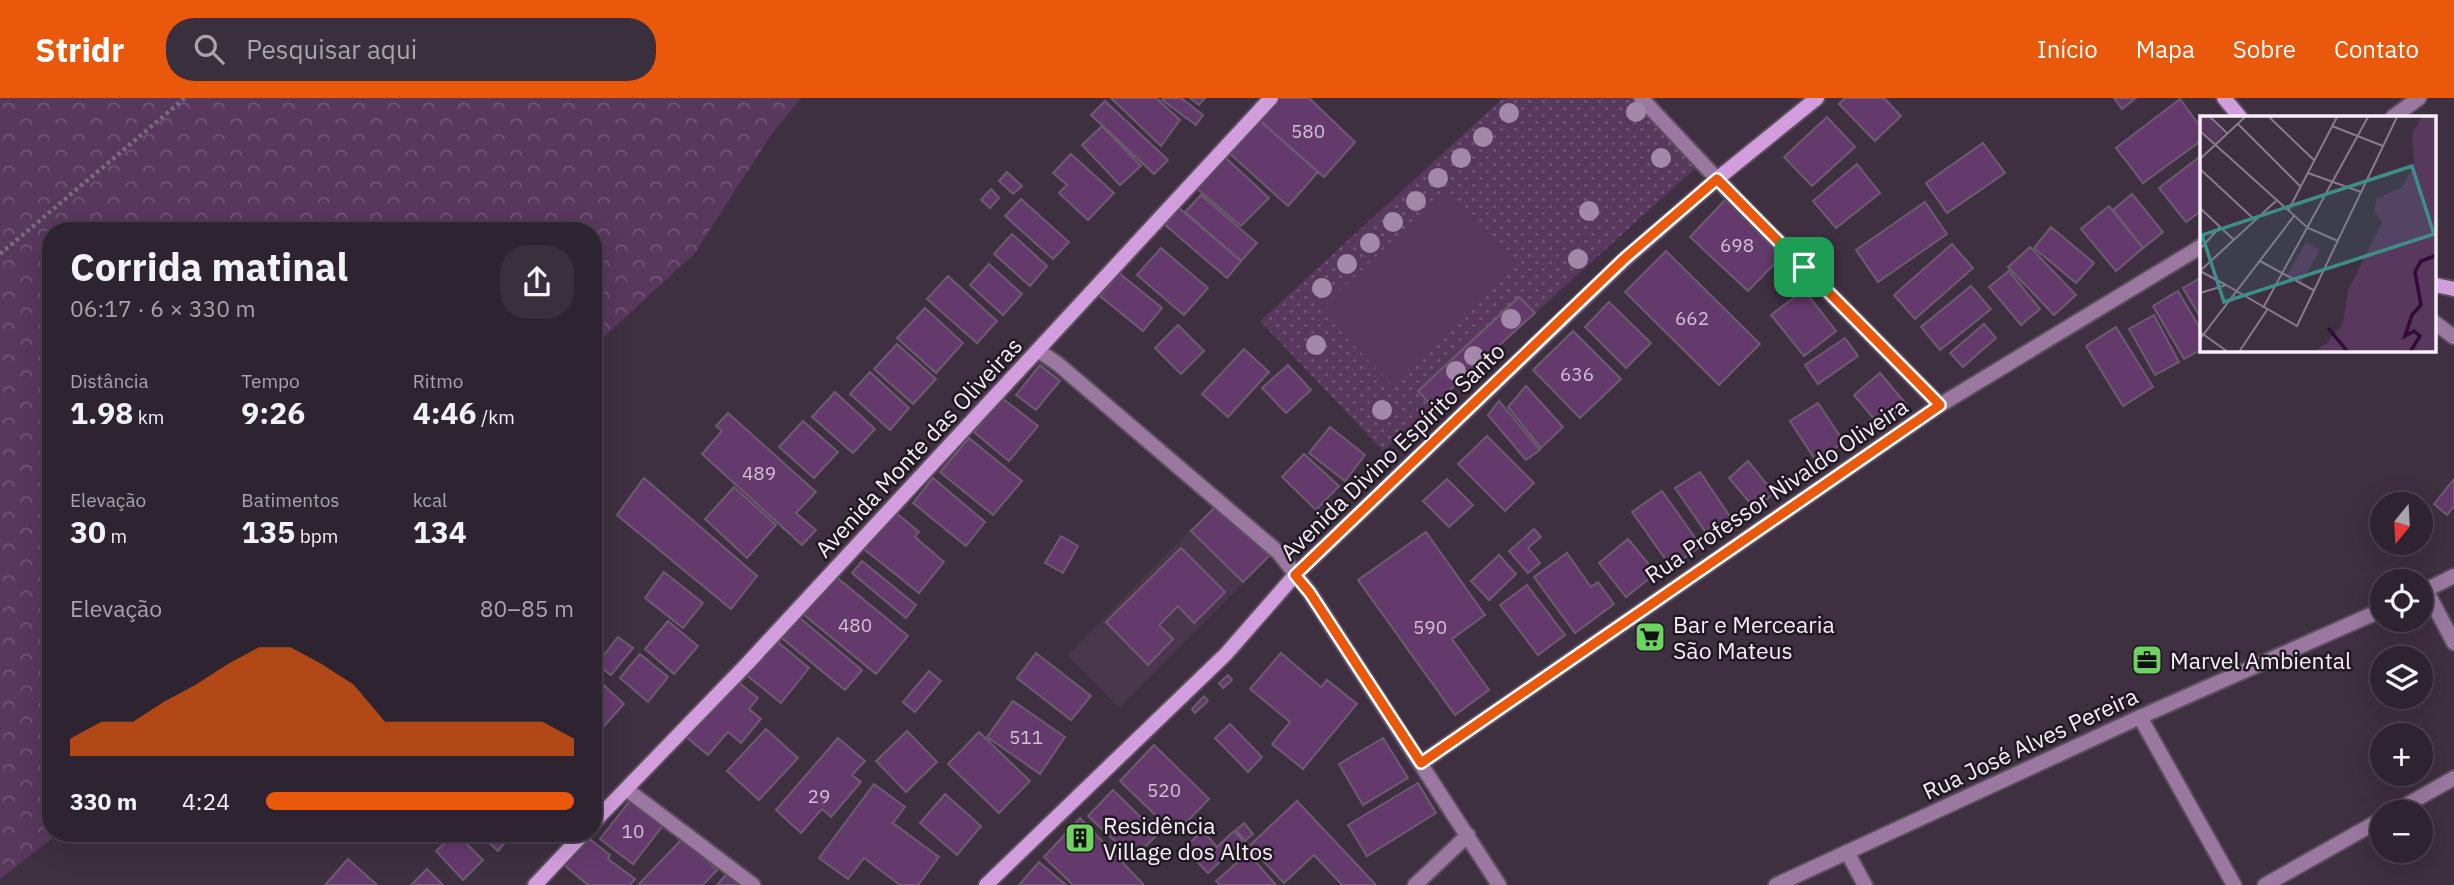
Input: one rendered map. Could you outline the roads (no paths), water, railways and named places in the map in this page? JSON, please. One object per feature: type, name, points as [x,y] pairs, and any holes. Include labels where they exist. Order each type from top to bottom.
[{"type":"main road","name":"Avenida Monte das Oliveiras","points":[[602,814],[747,664],[1271,98]]},
{"type":"main road","name":"Avenida Divino Espírito Santo","points":[[986,885],[1226,654],[1295,575],[1625,258],[1817,98]]},
{"type":"main road","points":[[2224,98],[2239,116]]},
{"type":"main road","points":[[2436,285],[2454,289]]},
{"type":"main road","points":[[535,885],[576,842]]},
{"type":"street","points":[[1641,98],[1940,405]]},
{"type":"street","points":[[2394,116],[2419,98]]},
{"type":"street","name":"Rua Professor Nivaldo Oliveira","points":[[1421,763],[1940,405],[2200,247]]},
{"type":"street","points":[[2436,324],[2454,337]]},
{"type":"street","points":[[1038,351],[1068,373],[1279,553],[1310,593],[1499,885]]},
{"type":"street","points":[[2433,587],[2454,576]]},
{"type":"street","points":[[2433,608],[2454,643]]},
{"type":"street","name":"Rua José Alves Pereira","points":[[1776,885],[2140,717],[2370,615]]},
{"type":"street","points":[[2140,717],[2234,885]]},
{"type":"street","points":[[2415,800],[2454,778]]},
{"type":"street","points":[[626,789],[753,885]]},
{"type":"street","points":[[2265,885],[2370,826]]},
{"type":"street","points":[[1415,885],[1468,835]]},
{"type":"street","points":[[1847,852],[1865,885]]},
{"type":"place","name":"Bar e Mercearia São Mateus","points":[[1650,637]]},
{"type":"place","name":"Marvel Ambiental","points":[[2147,660]]},
{"type":"place","name":"Residência Village dos Altos","points":[[1080,838]]}]
